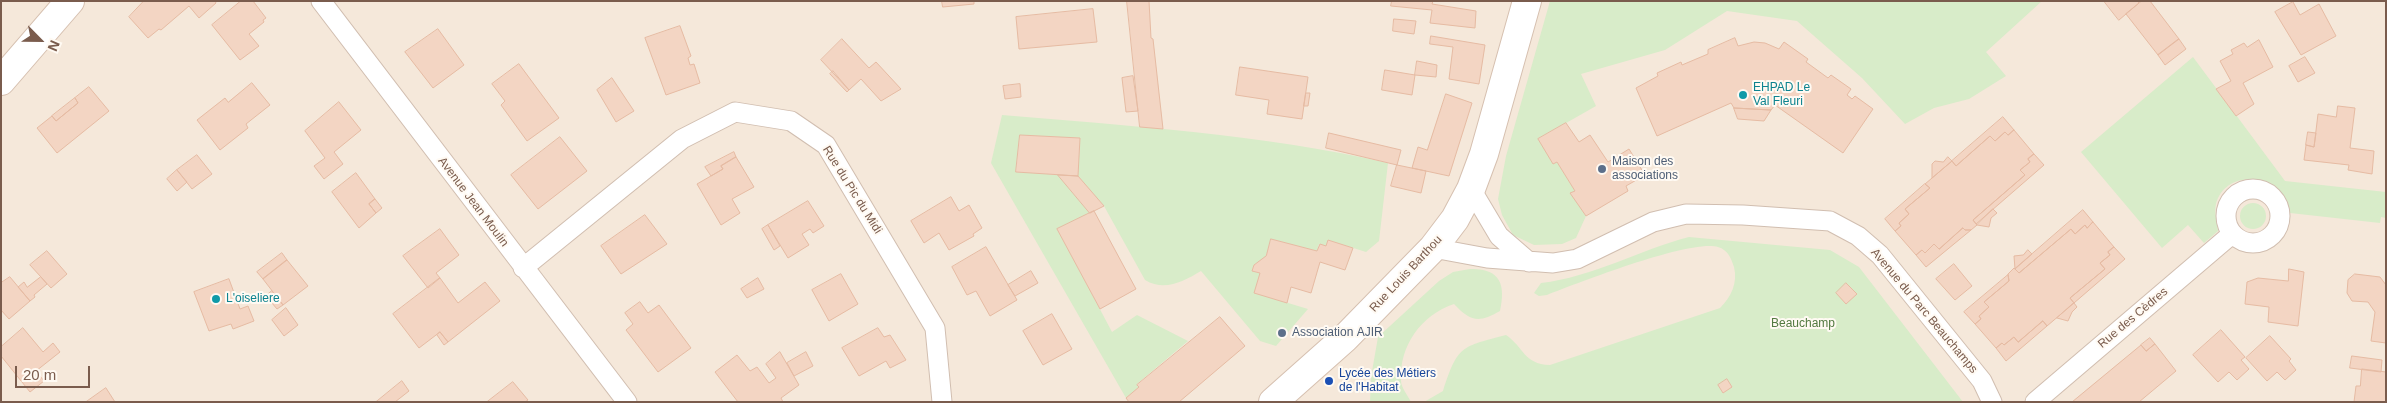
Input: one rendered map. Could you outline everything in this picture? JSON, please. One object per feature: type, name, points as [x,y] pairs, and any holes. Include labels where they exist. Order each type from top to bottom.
[{"type":"street","points":[[1,81],[70,1]]},
{"type":"street","name":"Avenue Jean Moulin","points":[[321,1],[626,402]]},
{"type":"street","name":"Rue Louis Barthou","points":[[1273,402],[1345,338],[1433,248],[1455,218],[1471,189],[1484,154],[1527,1]]},
{"type":"street","name":"Rue du Pic du Midi","points":[[523,268],[682,139],[734,112],[791,121],[826,145],[935,328],[942,402]]},
{"type":"street","points":[[1471,189],[1499,236],[1529,262]]},
{"type":"street","name":"Avenue du Parc Beauchamps","points":[[1433,248],[1487,258],[1552,263],[1577,259],[1653,222],[1686,214],[1743,215],[1830,221],[1858,236],[1880,254],[1982,381],[1992,402]]},
{"type":"street","name":"Rue des Cèdres","points":[[2035,402],[2232,234]]},
{"type":"shaded area","points":[[1,1],[2386,1],[2386,402],[1,402]]},
{"type":"green space","points":[[1550,1],[2042,1],[1986,52],[2006,76],[1969,99],[1934,108],[1905,124],[1862,78],[1797,21],[1727,11],[1665,50],[1581,74],[1596,106],[1538,139],[1557,162],[1575,191],[1571,194],[1586,216],[1576,238],[1562,244],[1534,245],[1513,235],[1502,215],[1498,199],[1506,156]]},
{"type":"green space","points":[[2193,57],[2285,181],[2386,192],[2386,218],[2381,217],[2380,223],[2290,213],[2283,198],[2274,188],[2262,181],[2246,179],[2230,184],[2219,196],[2215,210],[2218,231],[2204,243],[2188,225],[2162,248],[2081,152]]},
{"type":"green space","points":[[1002,115],[1196,132],[1292,145],[1388,163],[1379,241],[1366,252],[1328,240],[1326,246],[1319,244],[1317,251],[1271,239],[1266,256],[1254,265],[1252,271],[1260,273],[1255,293],[1308,309],[1276,346],[1260,341],[1201,271],[1174,284],[1160,285],[1145,280],[1104,206],[1078,176],[1080,138],[1020,135],[1016,171],[1058,175],[1090,213],[1058,230],[1112,332],[1137,315],[1188,341],[1137,384],[1139,387],[1126,398],[991,163]]},
{"type":"green space","points":[[2253,203],[2262,207],[2266,216],[2262,225],[2253,229],[2244,225],[2240,216],[2244,207]]},
{"type":"green space","name":"Beauchamp","points":[[1689,237],[1830,250],[1859,267],[1963,402],[1424,402],[1443,391],[1458,356],[1463,350],[1479,342],[1506,335],[1534,362],[1550,365],[1720,308],[1733,289],[1735,273],[1729,255],[1718,247],[1704,246],[1684,249],[1583,281],[1547,295],[1539,296],[1534,293],[1541,283],[1579,275]]},
{"type":"green space","points":[[1470,269],[1488,271],[1498,280],[1502,293],[1500,311],[1486,318],[1476,319],[1465,314],[1454,304],[1432,316],[1422,324],[1408,344],[1401,368],[1401,383],[1411,402],[1370,402],[1371,377],[1378,337],[1439,281],[1453,272]]},
{"type":"building","points":[[144,1],[215,1],[216,3],[199,18],[189,6],[161,30],[159,29],[148,38],[129,17]]},
{"type":"building","points":[[241,1],[253,1],[266,18],[263,20],[264,22],[249,34],[259,46],[240,60],[212,25]]},
{"type":"building","points":[[942,1],[974,1],[974,4],[943,7]]},
{"type":"building","points":[[1127,1],[1149,1],[1151,38],[1153,39],[1163,129],[1140,127]]},
{"type":"building","points":[[1392,1],[1433,1],[1432,4],[1476,11],[1475,28],[1430,23],[1432,10],[1391,6]]},
{"type":"building","points":[[2104,1],[2137,1],[2139,3],[2119,20]]},
{"type":"building","points":[[2142,1],[2150,1],[2179,39],[2158,55],[2126,14]]},
{"type":"building","points":[[2293,2],[2300,15],[2319,4],[2336,36],[2301,55],[2275,12]]},
{"type":"building","points":[[1093,9],[1097,42],[1019,49],[1016,17]]},
{"type":"building","points":[[1394,19],[1416,21],[1414,34],[1393,31]]},
{"type":"building","points":[[680,26],[691,56],[688,58],[690,65],[694,64],[700,83],[666,95],[645,38]]},
{"type":"building","points":[[438,29],[464,65],[433,88],[405,52]]},
{"type":"building","points":[[1431,36],[1485,45],[1479,84],[1449,79],[1453,47],[1430,44]]},
{"type":"building","name":"EHPAD Le Val Fleuri","points":[[1735,38],[1738,46],[1754,42],[1765,43],[1779,49],[1784,42],[1808,59],[1806,62],[1828,78],[1831,75],[1851,89],[1847,95],[1852,99],[1855,96],[1873,109],[1843,153],[1775,105],[1771,110],[1734,108],[1731,103],[1657,136],[1636,88],[1658,76],[1657,73],[1681,62],[1682,65],[1708,54],[1708,50]]},
{"type":"building","points":[[842,39],[869,68],[876,62],[901,89],[881,101],[861,79],[849,90],[821,60]]},
{"type":"building","points":[[2179,39],[2186,49],[2165,65],[2158,55]]},
{"type":"building","points":[[2259,40],[2273,67],[2243,83],[2254,104],[2236,116],[2216,89],[2231,81],[2220,61],[2233,54],[2231,50],[2244,43],[2247,47]]},
{"type":"building","points":[[2305,57],[2315,73],[2298,82],[2289,66]]},
{"type":"building","points":[[1417,61],[1437,65],[1436,77],[1415,75]]},
{"type":"building","points":[[519,64],[559,118],[527,141],[501,105],[505,101],[492,84]]},
{"type":"building","points":[[1240,67],[1308,77],[1302,119],[1267,114],[1269,100],[1236,95]]},
{"type":"building","points":[[1385,70],[1415,75],[1412,95],[1382,90]]},
{"type":"building","points":[[833,71],[849,90],[847,92],[830,74]]},
{"type":"building","points":[[1133,76],[1138,111],[1126,112],[1122,78]]},
{"type":"building","points":[[612,78],[634,111],[616,122],[597,90]]},
{"type":"building","points":[[252,83],[270,105],[246,124],[248,128],[220,150],[197,120],[225,98],[228,102]]},
{"type":"building","points":[[1020,84],[1021,97],[1005,99],[1003,86]]},
{"type":"building","points":[[89,87],[109,111],[57,153],[37,128],[52,116],[56,121],[78,103],[75,98]]},
{"type":"building","points":[[1306,93],[1310,93],[1308,106],[1304,106]]},
{"type":"building","points":[[1446,94],[1472,103],[1449,176],[1412,168],[1418,147],[1427,150]]},
{"type":"building","points":[[75,98],[78,103],[56,121],[52,116]]},
{"type":"building","points":[[339,102],[361,130],[334,152],[343,164],[324,179],[314,166],[325,158],[305,131]]},
{"type":"building","points":[[2338,106],[2355,108],[2350,148],[2374,151],[2372,174],[2348,170],[2349,165],[2304,160],[2306,145],[2314,147],[2318,114],[2336,117]]},
{"type":"building","points":[[1734,108],[1771,110],[1764,121],[1738,119]]},
{"type":"building","points":[[2003,117],[2014,130],[2008,135],[2005,132],[1995,141],[1990,136],[1956,166],[1952,161]]},
{"type":"building","name":"Maison des associations","points":[[1566,123],[1579,142],[1590,135],[1608,162],[1629,149],[1645,175],[1626,186],[1628,191],[1586,216],[1570,193],[1575,191],[1557,162],[1553,164],[1538,139]]},
{"type":"building","points":[[2014,130],[2034,154],[2028,159],[2030,162],[2020,170],[2025,175],[1973,220],[1977,225],[1971,230],[1963,228],[1939,249],[1934,244],[1925,253],[1922,250],[1916,255],[1895,231],[1901,226],[1899,223],[1909,214],[1905,209],[1930,188],[1925,184],[1952,161],[1956,166],[1990,136],[1995,141],[2005,132],[2008,135]]},
{"type":"building","points":[[2308,132],[2316,133],[2314,147],[2306,145]]},
{"type":"building","points":[[1329,133],[1401,150],[1397,165],[1326,148]]},
{"type":"building","points":[[1020,135],[1080,138],[1078,176],[1016,172]]},
{"type":"building","points":[[560,137],[587,171],[538,209],[511,175]]},
{"type":"building","points":[[734,152],[736,157],[721,166],[723,169],[711,176],[705,167]]},
{"type":"building","points":[[2034,154],[2044,165],[1976,224],[1973,220],[2025,175],[2020,170],[2030,162],[2028,159]]},
{"type":"building","points":[[197,155],[212,174],[192,189],[177,170]]},
{"type":"building","points":[[736,157],[754,187],[732,199],[740,213],[721,225],[697,184],[723,169],[721,166]]},
{"type":"building","points":[[1948,157],[1952,161],[1932,178],[1932,164],[1935,161],[1943,162]]},
{"type":"building","points":[[1397,165],[1426,171],[1421,193],[1391,186]]},
{"type":"building","points":[[177,170],[187,182],[177,191],[167,179]]},
{"type":"building","points":[[356,173],[375,199],[369,204],[376,213],[359,228],[332,192]]},
{"type":"building","points":[[1058,175],[1078,176],[1104,206],[1090,213]]},
{"type":"building","points":[[1925,184],[1930,188],[1905,209],[1909,214],[1899,223],[1901,226],[1895,231],[1885,219]]},
{"type":"building","points":[[951,197],[959,211],[969,205],[982,228],[973,234],[974,236],[949,250],[939,233],[924,243],[911,221]]},
{"type":"building","points":[[375,199],[382,208],[376,213],[369,204]]},
{"type":"building","points":[[808,201],[824,226],[813,233],[810,229],[802,234],[809,245],[788,258],[768,225]]},
{"type":"building","points":[[1993,209],[1997,213],[1991,218],[1989,227],[1977,225]]},
{"type":"building","points":[[2083,210],[2093,222],[2087,228],[2085,225],[2075,234],[2071,229],[2019,273],[2015,269]]},
{"type":"building","points":[[1094,211],[1136,289],[1100,309],[1057,229]]},
{"type":"building","points":[[645,215],[667,244],[621,274],[601,246]]},
{"type":"building","points":[[2093,222],[2114,247],[2108,252],[2110,255],[2100,263],[2105,269],[2070,298],[2074,303],[2047,326],[2043,321],[2018,342],[2014,337],[2004,345],[2002,343],[1996,348],[1975,324],[1981,319],[1979,316],[1989,307],[1984,302],[2009,281],[2008,274],[2014,268],[2019,273],[2071,229],[2075,234],[2085,225],[2087,228]]},
{"type":"building","points":[[768,225],[780,246],[774,250],[762,229]]},
{"type":"building","points":[[1963,228],[1971,230],[1926,267],[1916,255],[1922,250],[1925,253],[1934,244],[1939,249]]},
{"type":"building","points":[[440,229],[459,255],[436,273],[440,278],[428,288],[403,256]]},
{"type":"building","points":[[1271,239],[1317,251],[1320,244],[1326,246],[1328,240],[1353,248],[1345,270],[1320,262],[1311,293],[1291,287],[1287,303],[1254,293],[1260,273],[1252,271],[1254,265],[1266,256]]},
{"type":"building","points":[[986,247],[1017,300],[990,316],[976,291],[967,295],[952,267]]},
{"type":"building","points":[[2114,247],[2125,259],[2074,303],[2070,298],[2105,269],[2100,263],[2110,255],[2108,252]]},
{"type":"building","points":[[2028,250],[2032,254],[2015,269],[2014,256],[2023,255]]},
{"type":"building","points":[[47,251],[67,274],[51,288],[30,265]]},
{"type":"building","points":[[282,253],[287,260],[263,279],[257,272]]},
{"type":"building","points":[[287,260],[308,286],[283,305],[263,279]]},
{"type":"building","points":[[1954,264],[1972,286],[1955,300],[1936,279]]},
{"type":"building","points":[[2289,269],[2304,272],[2298,326],[2268,322],[2269,307],[2245,304],[2247,282],[2258,278],[2288,281]]},
{"type":"building","points":[[1031,271],[1038,283],[1015,296],[1008,285]]},
{"type":"building","points":[[841,274],[858,304],[829,321],[812,290]]},
{"type":"building","points":[[2355,274],[2380,277],[2386,285],[2386,343],[2371,341],[2375,312],[2368,302],[2352,301],[2347,293],[2348,280]]},
{"type":"building","points":[[2008,275],[2009,281],[1984,302],[1989,307],[1979,316],[1981,319],[1975,324],[1964,312]]},
{"type":"building","points":[[10,277],[30,301],[9,319],[1,310],[1,283]]},
{"type":"building","points":[[41,277],[47,284],[30,301],[18,287],[24,282],[27,287]]},
{"type":"building","points":[[440,278],[458,303],[485,282],[500,301],[448,342],[440,332],[419,348],[393,314]]},
{"type":"building","points":[[758,278],[764,289],[747,298],[741,289]]},
{"type":"building","name":"L'oiseliere","points":[[229,279],[240,309],[248,306],[254,321],[233,329],[231,324],[209,331],[194,292]]},
{"type":"building","points":[[1846,283],[1857,294],[1846,304],[1836,293]]},
{"type":"building","points":[[272,291],[283,305],[277,309],[266,296]]},
{"type":"building","points":[[640,302],[648,313],[659,305],[691,348],[658,372],[626,330],[633,324],[625,313]]},
{"type":"building","points":[[2074,303],[2077,307],[2072,312],[2068,321],[2057,318]]},
{"type":"building","points":[[286,308],[298,325],[284,336],[272,320]]},
{"type":"building","points":[[1052,314],[1072,349],[1043,365],[1023,331]]},
{"type":"building","points":[[1220,317],[1245,346],[1179,402],[1129,402],[1126,398],[1139,387],[1137,385]]},
{"type":"building","points":[[2043,321],[2047,326],[2006,361],[1996,348],[2002,343],[2004,345],[2014,337],[2018,342]]},
{"type":"building","points":[[23,328],[43,352],[53,343],[60,352],[36,371],[44,381],[30,392],[1,356],[1,347]]},
{"type":"building","points":[[878,328],[884,337],[890,335],[906,360],[890,368],[886,361],[859,376],[842,348]]},
{"type":"building","points":[[2221,330],[2245,357],[2241,360],[2249,369],[2237,380],[2229,372],[2218,382],[2193,355]]},
{"type":"building","points":[[440,332],[448,342],[444,345],[437,335]]},
{"type":"building","points":[[2270,336],[2291,359],[2289,361],[2296,370],[2285,380],[2277,372],[2267,381],[2246,358]]},
{"type":"building","points":[[2150,338],[2155,344],[2146,351],[2141,345]]},
{"type":"building","points":[[2155,344],[2176,371],[2139,402],[2072,402],[2141,345],[2146,351]]},
{"type":"building","points":[[780,352],[799,385],[781,398],[783,402],[738,402],[715,372],[737,355],[750,371],[757,367],[769,383],[776,378],[766,364]]},
{"type":"building","points":[[806,352],[813,366],[794,376],[787,363]]},
{"type":"building","points":[[2352,356],[2382,360],[2381,372],[2350,368]]},
{"type":"building","points":[[2362,369],[2386,372],[2386,402],[2354,402],[2356,386],[2360,386]]},
{"type":"building","points":[[1727,379],[1732,387],[1723,393],[1718,385]]},
{"type":"building","points":[[402,381],[409,391],[395,402],[376,402]]},
{"type":"building","points":[[513,382],[528,400],[525,402],[487,402]]},
{"type":"building","points":[[106,388],[115,402],[86,402]]},
{"type":"place","name":"EHPAD Le Val Fleuri","points":[[1743,95]]},
{"type":"place","name":"Maison des associations","points":[[1602,169]]},
{"type":"place","name":"L'oiseliere","points":[[216,299]]},
{"type":"place","name":"Association AJIR","points":[[1282,333]]},
{"type":"place","name":"Lycée des Métiers de l'Habitat","points":[[1329,381]]}]
